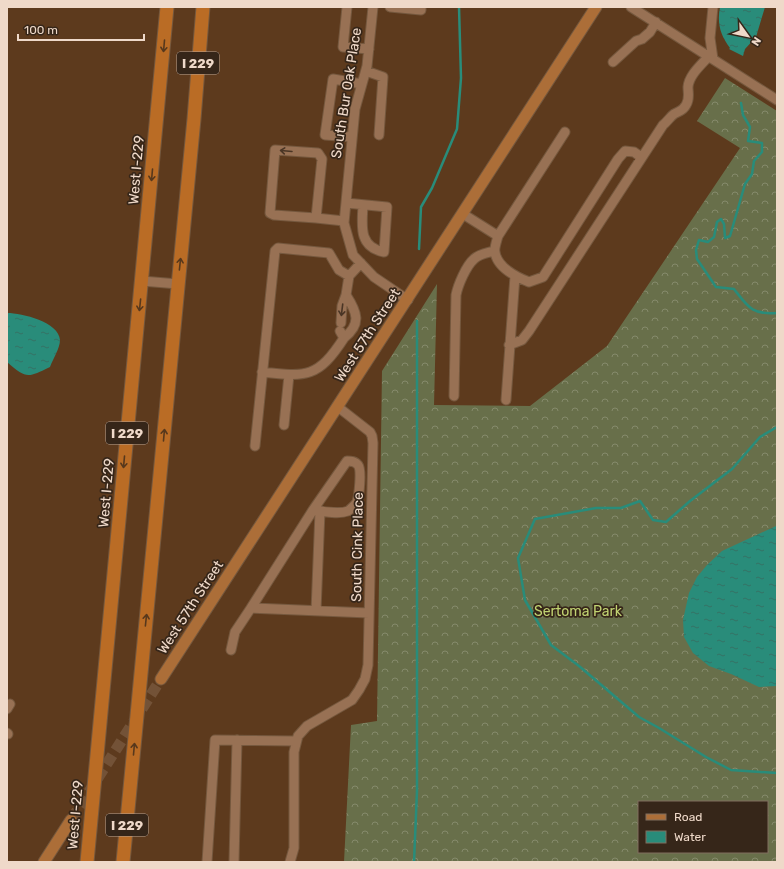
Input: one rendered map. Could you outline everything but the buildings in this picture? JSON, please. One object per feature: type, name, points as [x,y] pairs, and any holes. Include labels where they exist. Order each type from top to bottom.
[{"type":"highway","name":"I 229","points":[[123,862],[194,119],[203,7]]},
{"type":"highway","points":[[194,119],[210,7]]},
{"type":"highway","name":"West I-229","points":[[87,862],[167,9]]},
{"type":"main road","name":"West 57th Street","points":[[161,679],[408,300],[596,7]]},
{"type":"main road","points":[[44,862],[71,820]]},
{"type":"street","points":[[347,7],[343,47],[369,49]]},
{"type":"street","name":"South Bur Oak Place","points":[[372,7],[366,71],[355,109],[344,221],[354,255],[374,277],[408,300]]},
{"type":"street","points":[[391,7],[421,10],[421,7]]},
{"type":"street","points":[[631,7],[777,99]]},
{"type":"street","points":[[711,58],[710,38],[713,7]]},
{"type":"street","points":[[613,62],[636,41],[642,39],[650,32],[656,22]]},
{"type":"street","points":[[509,345],[522,340],[529,331],[663,125],[674,114],[681,112],[686,106],[689,95],[688,86],[696,70],[711,58]]},
{"type":"street","points":[[366,71],[383,77],[379,135]]},
{"type":"street","points":[[352,137],[325,135],[333,79],[362,84]]},
{"type":"street","points":[[565,132],[498,236],[494,251],[501,264],[514,276],[529,282],[542,277],[618,159],[625,151],[634,152],[641,157]]},
{"type":"street","points":[[316,218],[322,159],[318,153],[275,150],[270,213],[274,215],[344,221]]},
{"type":"street","points":[[346,203],[387,207],[384,252],[377,251],[372,247],[367,242],[363,234],[361,228],[363,205]]},
{"type":"street","points":[[463,214],[498,236]]},
{"type":"street","points":[[255,446],[276,249],[329,254],[339,270],[349,276]]},
{"type":"street","points":[[454,396],[456,295],[458,284],[474,259],[482,254],[494,251]]},
{"type":"street","points":[[262,372],[289,375],[303,374],[321,367],[333,355],[342,331],[342,306],[346,295],[349,276],[361,263]]},
{"type":"street","points":[[506,400],[514,276]]},
{"type":"street","points":[[142,281],[178,284]]},
{"type":"street","points":[[342,331],[351,330],[357,318],[354,307],[346,295]]},
{"type":"street","points":[[284,424],[289,375]]},
{"type":"street","name":"South Cink Place","points":[[296,741],[298,736],[307,726],[352,700],[365,679],[368,665],[372,436],[363,426],[338,407]]},
{"type":"street","points":[[231,650],[235,632],[317,510],[347,460],[358,464],[360,468],[360,480],[356,503],[348,511],[339,513],[317,510]]},
{"type":"street","points":[[316,611],[317,510]]},
{"type":"street","points":[[251,608],[369,613]]},
{"type":"street","points":[[207,862],[215,740],[238,740],[296,741],[294,752],[294,848],[290,862]]},
{"type":"street","points":[[234,862],[238,740]]},
{"type":"green space","name":"Sertoma Park","points":[[725,78],[777,111],[777,862],[344,862],[351,725],[377,721],[382,371],[437,284],[434,405],[530,406],[607,346],[740,148],[697,121]]},
{"type":"water","points":[[720,7],[765,7],[756,37],[745,49],[743,56],[729,49],[730,48],[720,29]]},
{"type":"water","points":[[7,313],[14,313],[39,320],[53,328],[58,334],[60,343],[50,367],[32,375],[27,375],[19,372],[7,362]]},
{"type":"water","points":[[776,526],[777,686],[759,687],[709,666],[693,653],[684,637],[683,620],[689,593],[697,577],[707,565],[722,551]]},
{"type":"waterway","points":[[419,249],[421,207],[432,188],[457,129],[461,78],[459,7]]},
{"type":"waterway","points":[[741,103],[743,115],[750,127],[748,141],[762,143],[762,152],[754,161],[752,174],[745,184],[730,236],[725,238],[724,224],[721,219],[717,222],[714,237],[708,242],[699,240],[696,250],[697,259],[716,287],[734,289],[743,301],[756,311],[762,313],[777,313]]},
{"type":"waterway","points":[[414,862],[417,791],[417,321]]},
{"type":"waterway","points":[[777,427],[760,437],[732,469],[690,501],[666,522],[653,520],[640,501],[621,508],[596,508],[535,519],[518,558],[525,600],[551,645],[579,666],[639,717],[706,757],[731,770],[777,773]]},
{"type":"tunnel","points":[[71,820],[161,679]]}]
